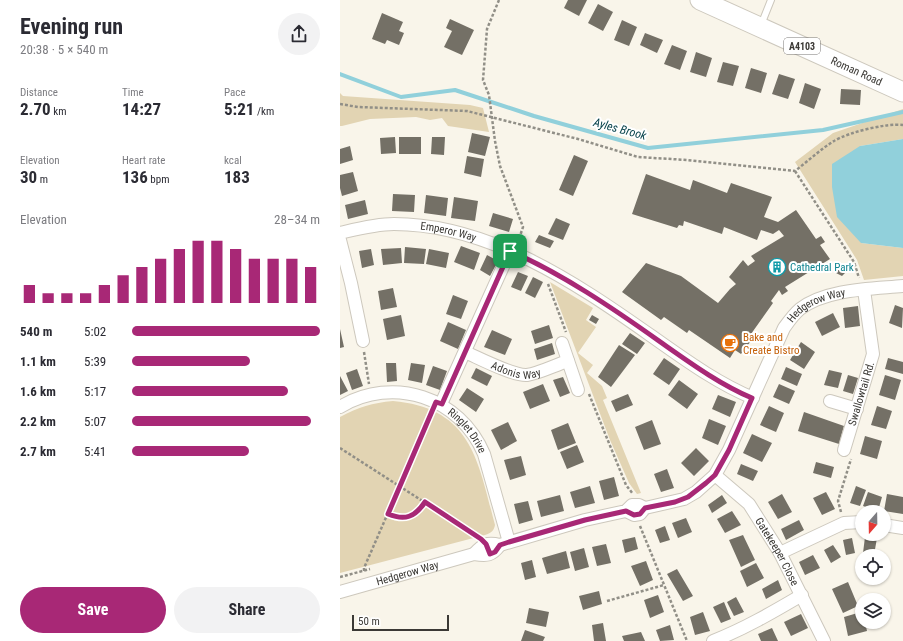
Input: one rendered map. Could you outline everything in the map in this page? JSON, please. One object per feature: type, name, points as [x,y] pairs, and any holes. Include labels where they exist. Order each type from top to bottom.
[{"type":"main road","name":"Roman Road","points":[[700,0],[903,92]]},
{"type":"street","name":"Emperor Way","points":[[340,233],[367,227],[392,224],[434,227],[477,238],[510,251],[556,274],[624,316],[713,378],[752,398]]},
{"type":"street","points":[[340,240],[351,283],[363,342]]},
{"type":"street","points":[[439,403],[465,352],[510,251]]},
{"type":"street","name":"Hedgerow Way","points":[[474,554],[480,547],[486,544],[504,543],[585,520],[626,511],[634,515],[640,514],[645,508],[684,499],[696,492],[715,475],[729,450],[779,338],[792,317],[801,309],[823,297],[862,286],[903,286]]},
{"type":"street","name":"Swallowtail Rd.","points":[[844,450],[873,354],[862,286]]},
{"type":"street","points":[[562,343],[578,390]]},
{"type":"street","name":"Adonis Way","points":[[465,352],[511,372],[523,375],[534,373],[568,360]]},
{"type":"street","name":"Ringlet Drive","points":[[340,407],[371,395],[389,392],[403,392],[424,397],[439,403],[463,422],[471,430],[481,445],[504,543]]},
{"type":"street","points":[[830,401],[857,409]]},
{"type":"street","name":"Gatekeeper Close","points":[[715,475],[750,504],[780,553],[824,641]]},
{"type":"street","points":[[780,553],[844,523],[855,522]]},
{"type":"street","points":[[891,526],[903,528]]},
{"type":"street","name":"Hedgerow Way","points":[[340,592],[474,554],[485,556],[495,552],[504,543]]},
{"type":"street","points":[[713,641],[767,616],[802,595]]},
{"type":"lane","points":[[759,28],[771,0]]},
{"type":"path","points":[[492,117],[489,95],[483,80],[487,29],[499,0]]},
{"type":"path","points":[[340,104],[358,107],[467,111],[578,139],[638,157],[687,160],[795,171],[835,140],[864,130],[895,124],[903,125]]},
{"type":"path","points":[[795,171],[854,262],[862,286]]},
{"type":"path","points":[[363,342],[371,395]]},
{"type":"path","points":[[364,571],[400,486],[439,403]]},
{"type":"path","points":[[340,448],[425,502],[481,539],[486,544]]},
{"type":"path","points":[[844,450],[851,452],[851,459],[838,501],[844,523]]},
{"type":"path","points":[[388,514],[396,517],[406,517],[417,513],[425,502]]},
{"type":"path","points":[[340,577],[372,569]]},
{"type":"path","points":[[607,601],[664,585]]},
{"type":"shaded area","points":[[340,93],[343,96],[470,105],[483,108],[489,132],[448,126],[442,118],[430,120],[416,117],[370,119],[340,126]]},
{"type":"shaded area","points":[[903,109],[903,139],[860,146],[861,243],[903,248],[903,276],[864,280],[857,260],[795,162],[833,133]]},
{"type":"shaded area","points":[[550,282],[593,308],[586,320],[596,327],[578,353],[593,365],[587,373],[602,386],[607,398],[603,400],[641,493],[637,494],[629,483],[610,440]]},
{"type":"shaded area","points":[[393,401],[419,406],[440,414],[456,426],[476,459],[495,527],[492,532],[485,535],[340,573],[340,417],[366,406]]},
{"type":"water","points":[[903,139],[903,248],[861,243],[837,217],[832,187],[832,164],[860,146]]},
{"type":"building","points":[[568,0],[587,0],[579,16],[564,8]]},
{"type":"building","points":[[598,4],[613,12],[603,31],[588,23]]},
{"type":"building","points":[[382,13],[403,22],[399,31],[404,33],[399,45],[387,40],[385,44],[372,39]]},
{"type":"building","points":[[450,19],[474,30],[462,55],[444,47],[452,31],[446,28]]},
{"type":"building","points":[[622,20],[637,27],[629,46],[614,40]]},
{"type":"building","points":[[645,33],[663,40],[657,53],[640,45]]},
{"type":"building","points":[[672,45],[687,51],[680,70],[664,64]]},
{"type":"building","points":[[696,52],[712,58],[706,77],[690,72]]},
{"type":"building","points":[[723,62],[739,66],[733,86],[717,82]]},
{"type":"building","points":[[751,68],[767,73],[761,93],[745,88]]},
{"type":"building","points":[[779,74],[795,79],[788,99],[772,94]]},
{"type":"building","points":[[805,83],[821,89],[814,109],[799,103]]},
{"type":"building","points":[[841,89],[861,90],[860,105],[840,104]]},
{"type":"building","points":[[472,133],[490,137],[485,156],[468,152]]},
{"type":"building","points":[[395,137],[396,153],[381,154],[380,138]]},
{"type":"building","points":[[399,137],[421,137],[421,154],[399,154]]},
{"type":"building","points":[[432,137],[445,137],[444,155],[431,154]]},
{"type":"building","points":[[350,146],[353,160],[340,164],[340,149]]},
{"type":"building","points":[[574,155],[588,161],[573,196],[559,190]]},
{"type":"building","points":[[467,156],[484,159],[481,177],[464,173]]},
{"type":"building","points":[[353,172],[358,191],[342,196],[340,188],[340,175]]},
{"type":"building","name":"Cathedral Park","points":[[646,174],[690,190],[693,180],[727,193],[731,183],[772,197],[764,217],[778,222],[796,210],[816,239],[821,236],[825,242],[820,245],[830,259],[785,287],[788,291],[782,295],[779,290],[771,301],[773,303],[751,334],[754,337],[741,354],[735,350],[730,358],[689,330],[687,333],[664,317],[661,320],[622,292],[646,263],[681,276],[718,303],[736,284],[729,277],[743,260],[748,266],[755,261],[751,256],[784,236],[779,230],[773,234],[761,230],[757,240],[724,227],[722,234],[684,221],[683,226],[679,225],[677,228],[632,214]]},
{"type":"building","points":[[393,194],[415,195],[414,212],[392,211]]},
{"type":"building","points":[[426,195],[448,198],[446,216],[424,213]]},
{"type":"building","points":[[454,197],[478,201],[475,221],[451,218]]},
{"type":"building","points":[[365,200],[368,214],[348,219],[345,205]]},
{"type":"building","points":[[493,213],[513,219],[509,232],[489,226]]},
{"type":"building","points":[[556,218],[570,224],[563,240],[548,234]]},
{"type":"building","points":[[539,235],[554,241],[550,248],[535,242]]},
{"type":"building","points":[[461,246],[480,253],[474,270],[454,262]]},
{"type":"building","points":[[405,247],[426,249],[424,264],[404,263]]},
{"type":"building","points":[[401,248],[402,263],[383,265],[381,249]]},
{"type":"building","points":[[371,249],[374,265],[362,268],[359,251]]},
{"type":"building","points":[[429,249],[449,253],[446,268],[426,264]]},
{"type":"building","points":[[487,255],[498,261],[490,276],[480,270]]},
{"type":"building","points":[[840,266],[845,267],[846,272],[842,276],[836,273]]},
{"type":"building","points":[[518,272],[528,276],[521,291],[511,287]]},
{"type":"building","points":[[533,277],[543,282],[535,298],[525,293]]},
{"type":"building","points":[[393,288],[397,307],[381,310],[378,291]]},
{"type":"building","points":[[453,295],[468,301],[461,319],[446,314]]},
{"type":"building","points":[[895,305],[903,308],[902,328],[889,323]]},
{"type":"building","points":[[858,306],[860,326],[845,328],[843,308]]},
{"type":"building","points":[[833,313],[840,327],[822,336],[815,322]]},
{"type":"building","points":[[401,315],[405,336],[387,340],[383,319]]},
{"type":"building","points":[[592,315],[599,319],[596,324],[589,320]]},
{"type":"building","points":[[448,322],[466,330],[458,349],[440,341]]},
{"type":"building","points":[[549,325],[553,338],[535,344],[531,331]]},
{"type":"building","points":[[340,329],[344,347],[340,348]]},
{"type":"building","points":[[492,330],[512,339],[505,355],[484,347]]},
{"type":"building","points":[[630,333],[645,343],[637,354],[622,344]]},
{"type":"building","points":[[801,342],[815,352],[804,369],[790,360]]},
{"type":"building","points":[[552,343],[555,354],[537,360],[534,349]]},
{"type":"building","points":[[619,345],[635,355],[611,387],[598,377]]},
{"type":"building","points":[[664,358],[680,369],[669,385],[653,374]]},
{"type":"building","points":[[888,358],[903,362],[903,374],[885,369]]},
{"type":"building","points":[[386,363],[396,363],[397,381],[387,382]]},
{"type":"building","points":[[411,363],[425,365],[422,383],[408,380]]},
{"type":"building","points":[[433,366],[447,371],[440,390],[426,385]]},
{"type":"building","points":[[786,367],[802,374],[797,386],[781,379]]},
{"type":"building","points":[[476,368],[492,376],[487,386],[471,378]]},
{"type":"building","points":[[357,369],[363,386],[352,390],[346,373]]},
{"type":"building","points":[[829,370],[842,373],[838,388],[824,385]]},
{"type":"building","points":[[848,375],[858,378],[853,394],[843,391]]},
{"type":"building","points":[[885,375],[901,380],[895,400],[879,395]]},
{"type":"building","points":[[340,376],[348,391],[340,395]]},
{"type":"building","points":[[563,377],[570,393],[560,397],[553,380]]},
{"type":"building","points":[[679,380],[698,394],[687,409],[668,395]]},
{"type":"building","points":[[543,384],[550,401],[530,409],[523,392]]},
{"type":"building","points":[[779,384],[795,391],[789,404],[773,397]]},
{"type":"building","points":[[467,388],[484,399],[476,412],[459,400]]},
{"type":"building","points":[[628,394],[633,405],[616,412],[611,401]]},
{"type":"building","points":[[718,395],[736,402],[730,417],[712,409]]},
{"type":"building","points":[[769,406],[784,413],[776,432],[760,425]]},
{"type":"building","points":[[877,406],[892,411],[886,429],[871,425]]},
{"type":"building","points":[[804,412],[844,426],[839,444],[798,431]]},
{"type":"building","points":[[709,419],[726,426],[718,445],[702,438]]},
{"type":"building","points":[[652,420],[661,444],[644,450],[635,427]]},
{"type":"building","points":[[508,422],[517,441],[501,450],[491,430]]},
{"type":"building","points":[[568,423],[576,443],[558,450],[551,430]]},
{"type":"building","points":[[752,434],[772,443],[762,462],[743,453]]},
{"type":"building","points":[[865,436],[882,441],[877,459],[860,454]]},
{"type":"building","points":[[577,445],[584,462],[567,469],[560,452]]},
{"type":"building","points":[[696,448],[709,461],[694,476],[681,463]]},
{"type":"building","points":[[521,456],[526,475],[510,480],[504,460]]},
{"type":"building","points":[[816,462],[834,467],[831,478],[813,473]]},
{"type":"building","points":[[741,464],[758,471],[753,481],[737,474]]},
{"type":"building","points":[[667,469],[674,488],[661,492],[654,474]]},
{"type":"building","points":[[614,477],[619,496],[604,500],[599,481]]},
{"type":"building","points":[[590,486],[595,503],[575,508],[570,492]]},
{"type":"building","points":[[856,486],[866,490],[860,505],[850,503]]},
{"type":"building","points":[[826,492],[835,509],[822,515],[813,498]]},
{"type":"building","points":[[868,492],[882,497],[880,505],[863,505]]},
{"type":"building","points":[[782,494],[792,512],[778,519],[768,502]]},
{"type":"building","points":[[887,494],[903,497],[903,514],[891,512],[891,505],[885,505]]},
{"type":"building","points":[[560,495],[564,511],[541,517],[537,501]]},
{"type":"building","points":[[722,495],[727,503],[712,513],[708,505]]},
{"type":"building","points":[[528,501],[533,520],[519,524],[514,504]]},
{"type":"building","points":[[732,511],[741,525],[725,533],[717,519]]},
{"type":"building","points":[[686,518],[692,532],[678,538],[672,523]]},
{"type":"building","points":[[799,520],[804,530],[786,540],[781,529]]},
{"type":"building","points":[[665,526],[670,540],[660,543],[655,530]]},
{"type":"building","points":[[743,535],[755,560],[741,567],[729,540]]},
{"type":"building","points":[[635,537],[638,549],[625,553],[622,540]]},
{"type":"building","points":[[852,538],[855,553],[846,555],[843,540]]},
{"type":"building","points":[[864,541],[876,541],[875,549],[864,549]]},
{"type":"building","points":[[606,544],[611,563],[597,566],[592,547]]},
{"type":"building","points":[[833,545],[841,557],[831,563],[824,550]]},
{"type":"building","points":[[584,548],[589,567],[575,571],[570,552]]},
{"type":"building","points":[[566,551],[570,568],[547,574],[542,558]]},
{"type":"building","points":[[813,555],[820,568],[805,575],[799,562]]},
{"type":"building","points":[[532,560],[536,577],[525,580],[521,563]]},
{"type":"building","points":[[646,561],[653,580],[640,586],[631,566]]},
{"type":"building","points":[[756,563],[764,578],[747,587],[740,571]]},
{"type":"building","points":[[677,569],[693,596],[683,601],[667,574]]},
{"type":"building","points":[[778,580],[782,590],[766,599],[762,589]]},
{"type":"building","points":[[848,582],[855,599],[855,607],[843,613],[832,589]]},
{"type":"building","points":[[599,591],[602,604],[583,610],[579,596]]},
{"type":"building","points":[[658,595],[664,612],[650,618],[644,600]]},
{"type":"building","points":[[736,597],[744,612],[734,616],[727,602]]},
{"type":"building","points":[[724,602],[731,619],[721,623],[713,607]]},
{"type":"building","points":[[529,608],[549,612],[546,627],[526,623]]},
{"type":"building","points":[[703,612],[710,631],[695,635],[690,617]]},
{"type":"building","points":[[801,614],[808,628],[791,636],[784,622]]},
{"type":"building","points":[[855,614],[855,629],[867,629],[867,631],[848,636],[844,617]]},
{"type":"building","points":[[603,623],[606,641],[594,641],[592,625]]},
{"type":"building","points":[[670,625],[674,640],[660,641],[656,630]]},
{"type":"building","points":[[772,628],[778,641],[761,641],[758,634]]},
{"type":"building","points":[[525,630],[545,637],[543,641],[521,641]]},
{"type":"building","points":[[641,632],[645,641],[624,641],[622,636]]},
{"type":"waterway","name":"Ayles Brook","points":[[340,74],[401,97],[455,90],[534,116],[648,148],[823,130],[903,112]]},
{"type":"place","name":"Cathedral Park","points":[[777,267]]},
{"type":"place","name":"Bake and Create Bistro","points":[[730,343]]},
{"type":"route","points":[[510,251],[556,274],[624,316],[713,378],[752,398],[729,450],[715,475],[696,492],[675,502],[645,508],[640,514],[634,515],[626,511],[585,520],[509,542],[500,545],[495,552],[490,554],[486,544],[481,539],[425,502],[417,513],[406,517],[396,517],[388,514],[436,402],[442,404],[510,251]]}]
